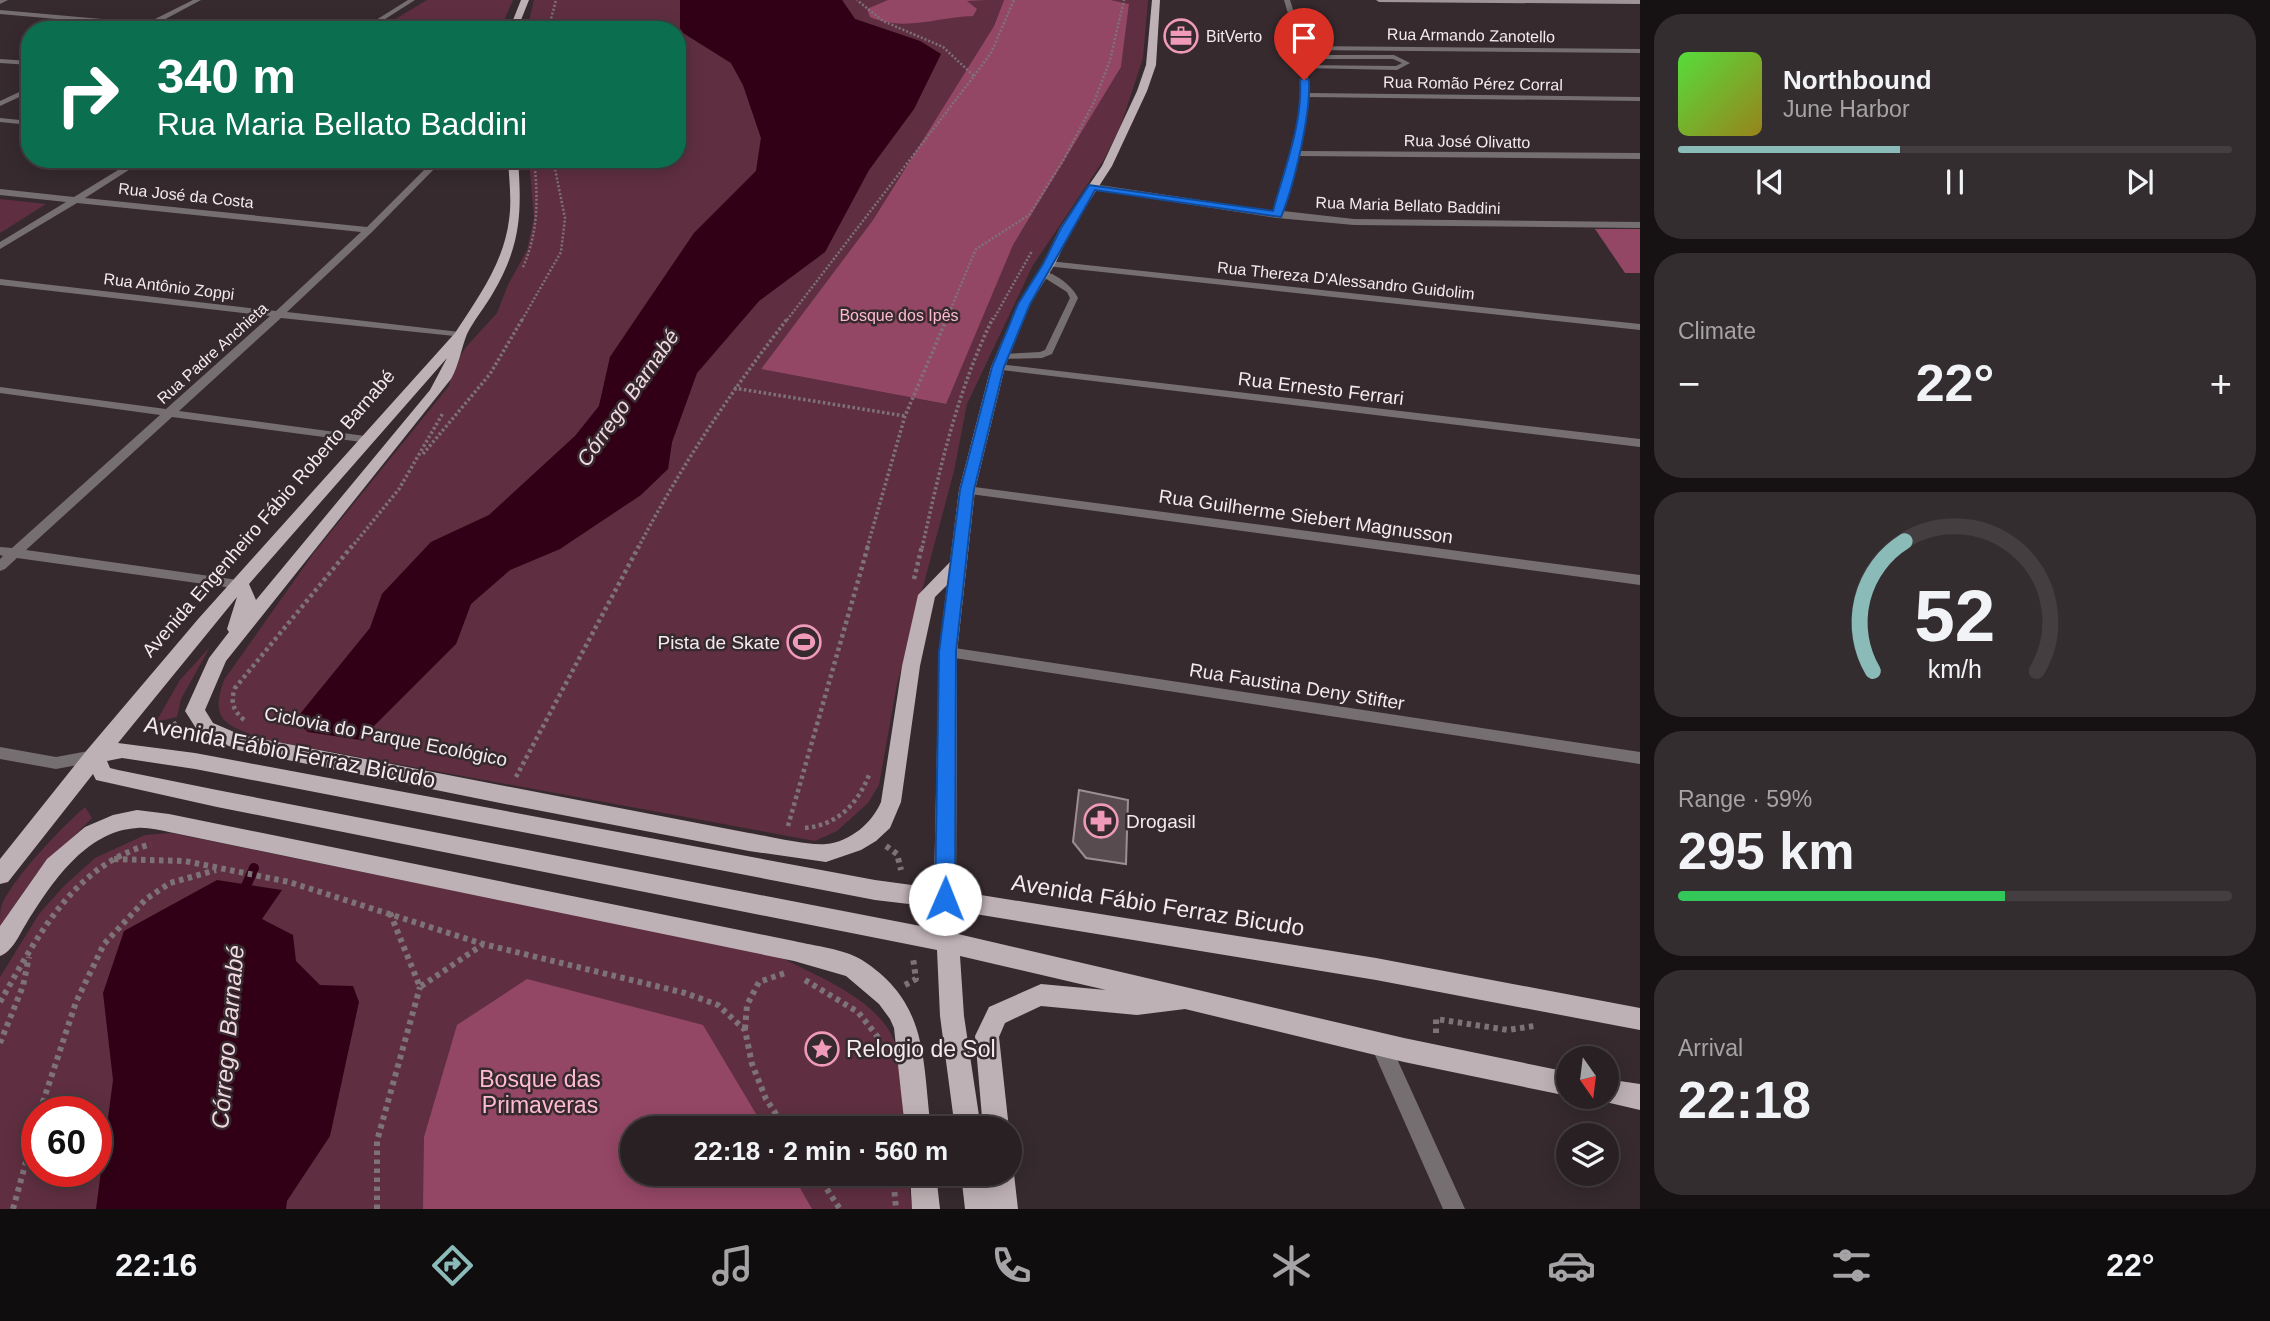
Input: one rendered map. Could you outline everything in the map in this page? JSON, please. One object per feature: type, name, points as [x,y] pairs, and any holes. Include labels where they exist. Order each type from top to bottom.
[{"type":"main road","points":[[517,21],[525,0]]},
{"type":"main road","points":[[966,1116],[952,1016],[945,899],[948,652],[967,490],[1001,362],[1024,304],[1126,128],[1152,65],[1156,0]]},
{"type":"main road","name":"Avenida Engenheiro Fábio Roberto Barnabé","points":[[0,875],[94,756],[240,584],[460,335],[492,285],[512,240],[516,218],[513,168]]},
{"type":"main road","points":[[460,335],[457,354],[435,393],[231,643],[210,674],[195,711],[206,728],[238,742],[505,796],[749,842],[826,853],[853,844],[869,835],[883,822],[891,802],[911,666],[927,595],[957,565]]},
{"type":"main road","points":[[231,643],[247,600],[240,584]]},
{"type":"main road","name":"Avenida Fábio Ferraz Bicudo","points":[[94,756],[122,750],[139,752],[875,890],[1376,969],[1640,1019]]},
{"type":"main road","points":[[94,756],[103,774],[118,778],[947,942],[1194,998],[1437,1059],[1556,1082]]},
{"type":"main road","points":[[0,946],[23,908],[53,868],[76,845],[103,828],[136,819],[169,822],[794,951],[853,967],[887,996],[906,1027],[916,1116]]},
{"type":"main road","points":[[995,1116],[987,1036],[997,1015],[1041,995],[1137,1004],[1194,998]]},
{"type":"main road","points":[[1619,1093],[1640,1097]]},
{"type":"main road","points":[[924,1186],[926,1209]]},
{"type":"main road","points":[[976,1186],[979,1209]]},
{"type":"main road","points":[[1002,1186],[1004,1209]]},
{"type":"street","points":[[0,2],[5,0]]},
{"type":"street","points":[[156,21],[198,0]]},
{"type":"street","points":[[378,21],[412,0]]},
{"type":"street","points":[[1277,215],[1294,153],[1305,95],[1303,57],[1287,0]]},
{"type":"street","points":[[1379,0],[1640,2]]},
{"type":"street","points":[[0,12],[102,21]]},
{"type":"street","name":"Rua Armando Zanotello","points":[[1303,57],[1640,51]]},
{"type":"street","points":[[0,61],[21,62]]},
{"type":"street","points":[[0,104],[21,94]]},
{"type":"street","name":"Rua Romão Pérez Corral","points":[[1305,95],[1640,99]]},
{"type":"street","points":[[0,120],[21,122]]},
{"type":"street","name":"Rua José Olivatto","points":[[1294,153],[1640,156]]},
{"type":"street","points":[[0,246],[127,168]]},
{"type":"street","name":"Rua Padre Anchieta","points":[[0,566],[7,552],[279,314],[432,168]]},
{"type":"street","name":"Rua Maria Bellato Baddini","points":[[1093,187],[1277,215],[1354,222],[1640,225]]},
{"type":"street","name":"Rua José da Costa","points":[[0,192],[369,230]]},
{"type":"street","name":"Rua Thereza D'Alessandro Guidolim","points":[[1046,269],[1640,327]]},
{"type":"street","name":"Rua Antônio Zoppi","points":[[0,282],[460,335]]},
{"type":"street","name":"Rua Ernesto Ferrari","points":[[1001,362],[1640,443]]},
{"type":"street","points":[[0,390],[170,411],[365,440]]},
{"type":"street","name":"Rua Guilherme Siebert Magnusson","points":[[967,490],[1640,580]]},
{"type":"street","points":[[7,552],[240,584]]},
{"type":"street","name":"Rua Faustina Deny Stifter","points":[[948,652],[1640,758]]},
{"type":"street","points":[[0,753],[56,763],[94,756]]},
{"type":"street","points":[[1381,1046],[1454,1209]]},
{"type":"lane","points":[[1303,57],[1394,57],[1407,63],[1397,68],[1303,57]]},
{"type":"lane","points":[[1001,362],[1049,352],[1074,298],[1071,291],[1046,269]]},
{"type":"path","points":[[550,21],[556,0]]},
{"type":"path","points":[[857,0],[872,15],[945,49],[974,76]]},
{"type":"path","points":[[905,416],[734,388],[991,53],[1014,0]]},
{"type":"path","points":[[788,826],[905,416],[976,249],[1029,215],[1065,159],[1094,102],[1111,60],[1124,0]]},
{"type":"path","name":"Ciclovia do Parque Ecológico","points":[[249,724],[236,713],[231,701],[235,688],[490,374],[561,252],[565,218],[556,168]]},
{"type":"path","name":"Ciclovia do Parque Ecológico","points":[[526,780],[515,778],[671,483],[734,388]]},
{"type":"path","points":[[775,823],[807,828]]},
{"type":"path","points":[[0,1002],[54,917],[92,871],[111,859],[185,861],[289,882],[483,944],[685,993],[718,1005],[745,1030]]},
{"type":"path","points":[[45,1096],[76,1002],[104,944],[146,899],[170,883],[219,869]]},
{"type":"path","points":[[377,1209],[377,1141],[420,987],[390,913]]},
{"type":"path","points":[[420,987],[483,944]]},
{"type":"path","points":[[0,1043],[23,986],[30,953]]},
{"type":"path","points":[[772,967],[823,989],[859,1012],[872,1026],[882,1046]]},
{"type":"path","points":[[777,1116],[756,1076],[745,1030],[747,1004],[759,982],[786,973]]},
{"type":"path","points":[[1437,1059],[1436,1019],[1508,1030],[1531,1025],[1544,1028]]},
{"type":"path","points":[[13,1209],[21,1180]]},
{"type":"path","points":[[825,1186],[840,1209]]},
{"type":"path","points":[[894,1186],[896,1209]]},
{"type":"green space","points":[[427,0],[513,0],[504,21],[392,21]]},
{"type":"green space","points":[[534,0],[680,0],[680,21],[529,21]]},
{"type":"green space","points":[[842,0],[1004,0],[994,26],[873,220],[761,369],[945,404],[1013,245],[1121,67],[1129,4],[1111,0],[1148,0],[1143,58],[1120,128],[1103,161],[1033,265],[967,404],[954,471],[897,684],[879,785],[868,803],[837,831],[815,841],[262,739],[239,730],[224,720],[220,713],[220,694],[224,680],[313,554],[449,386],[454,366],[466,347],[497,313],[508,285],[527,250],[534,218],[530,168],[686,168],[686,35],[731,63],[743,85],[761,138],[756,171],[694,233],[610,357],[599,406],[575,436],[489,515],[431,542],[382,594],[370,628],[296,720],[456,644],[471,604],[510,570],[560,549],[668,469],[672,442],[697,373],[759,301],[825,252],[869,170],[914,109],[941,54],[920,41],[855,19]]},
{"type":"green space","points":[[888,0],[985,0],[967,1],[977,9],[973,16],[908,24],[870,17],[867,9]]},
{"type":"green space","name":"Bosque dos Ipês","points":[[1004,0],[1111,0],[1129,4],[1121,67],[1013,245],[946,404],[761,369],[873,220],[994,26]]},
{"type":"green space","points":[[0,199],[46,204],[0,233]]},
{"type":"green space","points":[[1595,229],[1640,229],[1640,273],[1625,273]]},
{"type":"green space","points":[[210,647],[181,699],[177,717],[156,722],[180,680]]},
{"type":"green space","points":[[85,807],[92,818],[37,873],[0,926],[2,904],[17,880],[51,840]]},
{"type":"green space","points":[[171,833],[780,957],[846,991],[876,1014],[887,1028],[895,1043],[899,1062],[903,1116],[620,1116],[620,1186],[909,1186],[912,1209],[0,1209],[0,977],[39,914],[64,886],[95,858],[145,835]]},
{"type":"green space","name":"Bosque das Primaveras","points":[[527,979],[703,1025],[757,1116],[620,1116],[620,1186],[799,1186],[812,1209],[423,1209],[424,1137],[457,1025]]},
{"type":"water","points":[[680,0],[842,0],[855,19],[920,41],[941,54],[914,109],[869,170],[825,252],[759,301],[697,373],[672,442],[668,469],[641,495],[560,549],[510,570],[471,604],[456,644],[360,740],[308,732],[295,720],[370,628],[382,594],[431,542],[489,515],[575,436],[599,406],[610,357],[694,233],[756,171],[761,138],[743,85],[731,63],[686,35],[686,21],[680,21]]},
{"type":"water","points":[[217,880],[282,890],[262,919],[293,935],[296,961],[320,985],[353,986],[359,1002],[330,1136],[287,1201],[286,1209],[96,1209],[99,1187],[112,1187],[113,1080],[103,993],[124,931]]},
{"type":"building","name":"Drogasil","points":[[1079,790],[1128,800],[1126,864],[1086,858],[1073,842]]},
{"type":"waterway","name":"Córrego Barnabé","points":[[243,893],[254,868]]},
{"type":"place","name":"BitVerto","points":[[1181,36]]},
{"type":"place","name":"Pista de Skate","points":[[804,642]]},
{"type":"place","name":"Drogasil","points":[[1101,821]]},
{"type":"place","name":"Relogio de Sol","points":[[822,1049]]},
{"type":"route","points":[[945,899],[948,652],[960,540],[967,490],[998,367],[1024,304],[1049,264],[1066,228],[1093,187],[1277,215],[1294,153],[1305,95],[1304,80]]}]
